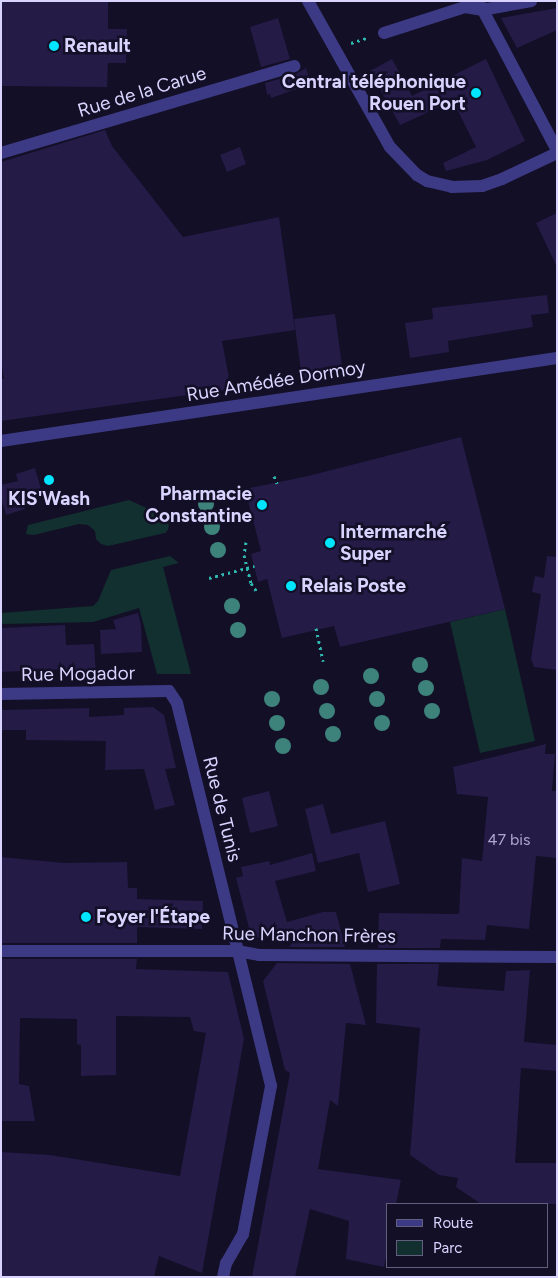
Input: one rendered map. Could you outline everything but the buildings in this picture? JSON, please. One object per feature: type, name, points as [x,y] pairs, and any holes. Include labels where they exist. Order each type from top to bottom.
[{"type":"street","points":[[308,1],[390,147],[417,175],[452,187],[482,186],[502,179],[557,152],[480,6]]},
{"type":"street","points":[[378,34],[465,7],[531,1]]},
{"type":"street","name":"Rue de la Carue","points":[[1,154],[294,66]]},
{"type":"street","name":"Rue Amédée Dormoy","points":[[1,441],[557,358]]},
{"type":"street","name":"Rue Mogador","points":[[1,694],[155,691]]},
{"type":"street","name":"Rue de Tunis","points":[[155,691],[169,691],[176,703],[235,936],[237,951]]},
{"type":"street","name":"Rue Manchon Frères","points":[[1,951],[237,951],[259,955],[557,957]]},
{"type":"street","points":[[223,1277],[226,1263],[243,1234],[271,1086],[237,951]]},
{"type":"path","points":[[348,43],[378,34]]},
{"type":"path","points":[[274,476],[277,483]]},
{"type":"path","points":[[246,542],[244,555],[251,583],[257,592]]},
{"type":"path","points":[[209,578],[254,566]]},
{"type":"path","points":[[316,628],[323,661]]},
{"type":"green space","points":[[129,500],[164,516],[169,524],[168,530],[165,533],[108,546],[101,544],[96,539],[95,531],[88,525],[79,524],[34,535],[26,534],[28,525]]},
{"type":"green space","points":[[170,556],[179,563],[163,567],[191,674],[157,674],[139,608],[93,622],[1,624],[1,613],[93,606],[98,601],[111,570]]},
{"type":"green space","points":[[505,609],[535,741],[480,753],[450,622]]},
{"type":"place","name":"Renault","points":[[54,46]]},
{"type":"place","name":"Central téléphonique Rouen Port","points":[[476,93]]},
{"type":"place","name":"KIS'Wash","points":[[49,480]]},
{"type":"place","name":"Pharmacie Constantine","points":[[262,505]]},
{"type":"place","name":"Intermarché Super","points":[[330,543]]},
{"type":"place","name":"Relais Poste","points":[[291,586]]},
{"type":"place","name":"Foyer l'Étape","points":[[86,917]]}]
